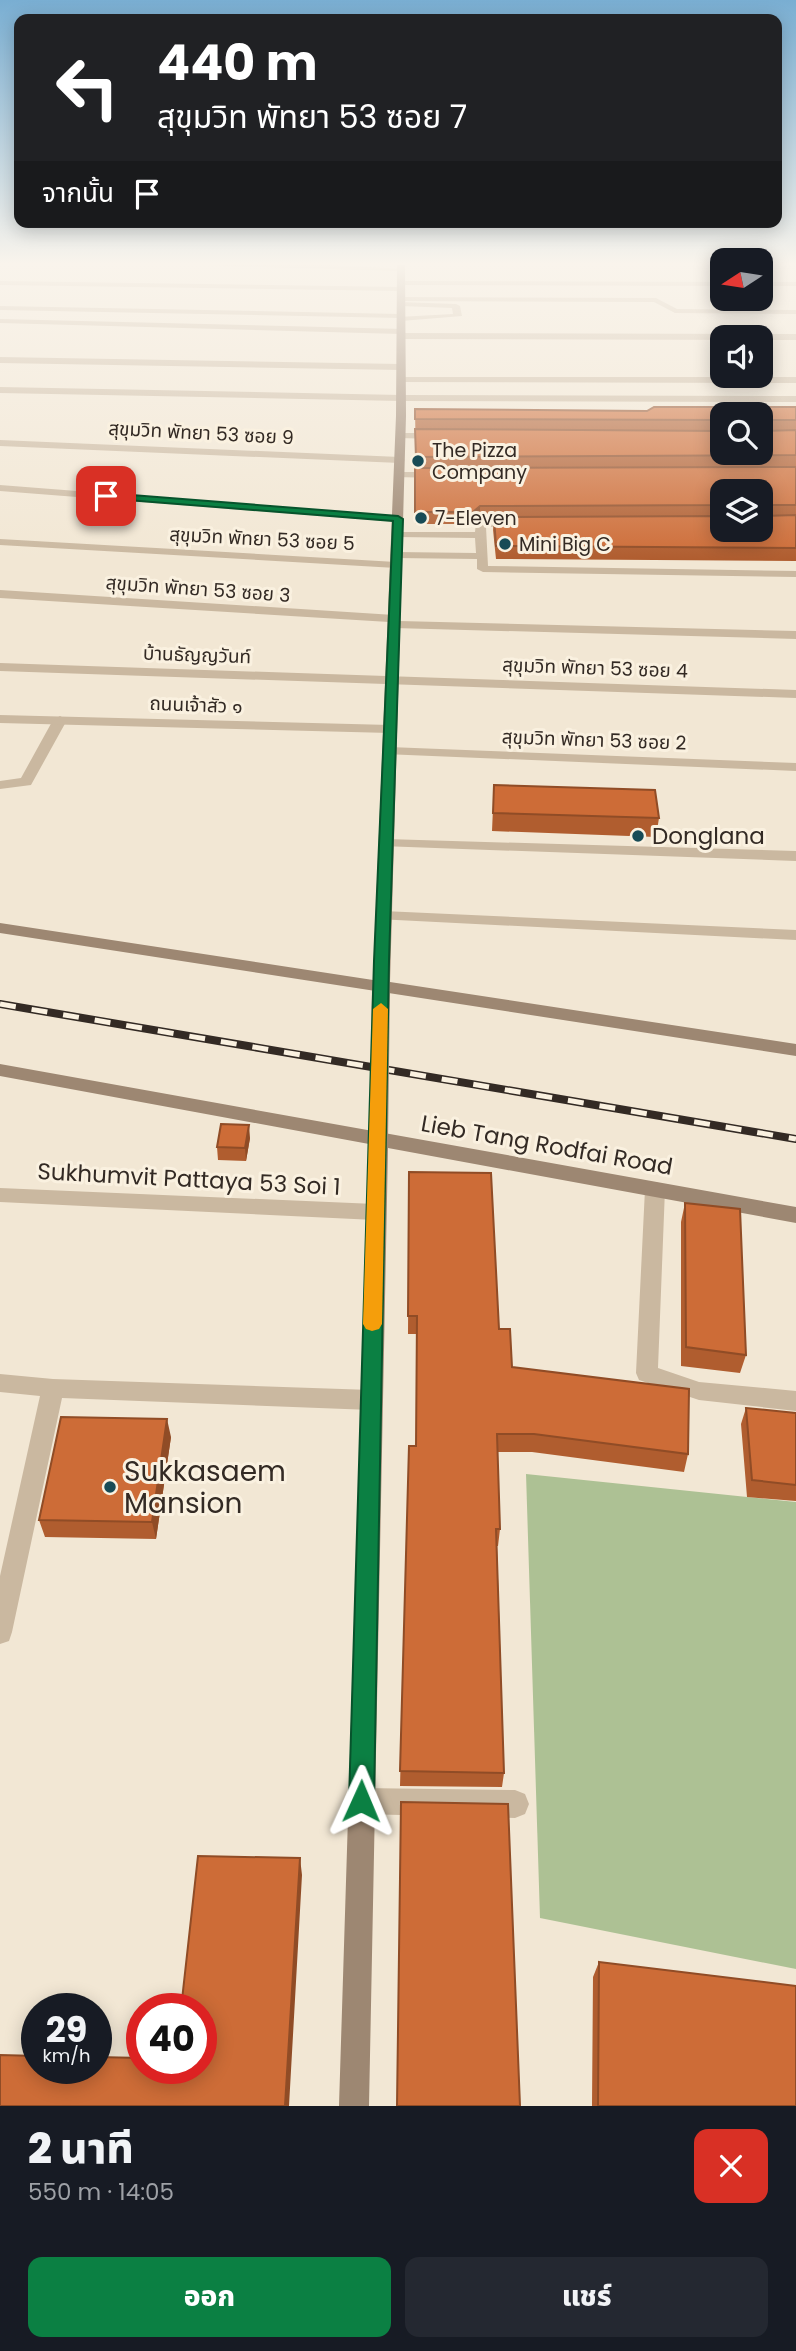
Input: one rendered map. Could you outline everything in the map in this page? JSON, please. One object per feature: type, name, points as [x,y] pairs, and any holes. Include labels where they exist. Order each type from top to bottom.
[{"type":"street","points":[[188,363],[401,367]]},
{"type":"street","points":[[354,2106],[383,916],[399,475],[401,436],[408,416],[401,398],[401,363]]},
{"type":"street","points":[[401,380],[796,380]]},
{"type":"street","points":[[0,390],[401,398],[796,399]]},
{"type":"street","points":[[401,436],[454,436]]},
{"type":"street","name":"สุขุมวิท พัทยา 53 ซอย 9","points":[[0,443],[400,460]]},
{"type":"street","points":[[399,475],[454,475]]},
{"type":"street","points":[[0,488],[398,519]]},
{"type":"street","points":[[534,524],[480,524],[483,569],[796,575]]},
{"type":"street","points":[[397,534],[481,535]]},
{"type":"street","name":"สุขุมวิท พัทยา 53 ซอย 5","points":[[0,542],[396,560],[482,556]]},
{"type":"street","name":"สุขุมวิท พัทยา 53 ซอย 3","points":[[0,594],[394,622],[796,635]]},
{"type":"street","name":"บ้านธัญญวันท์","points":[[0,667],[392,681]]},
{"type":"street","name":"สุขุมวิท พัทยา 53 ซอย 4","points":[[392,681],[796,694]]},
{"type":"street","name":"ถนนเจ้าสัว ๑","points":[[0,719],[390,729]]},
{"type":"street","points":[[0,785],[26,782],[60,720]]},
{"type":"street","name":"สุขุมวิท พัทยา 53 ซอย 2","points":[[390,751],[796,767]]},
{"type":"street","points":[[386,843],[796,856]]},
{"type":"street","points":[[383,916],[796,935]]},
{"type":"street","points":[[0,928],[796,1050]]},
{"type":"street","name":"Lieb Tang Rodfai Road","points":[[0,1070],[796,1215]]},
{"type":"street","points":[[655,1189],[647,1373],[699,1391],[796,1401]]},
{"type":"street","name":"Sukhumvit Pattaya 53 Soi 1","points":[[0,1195],[375,1212]]},
{"type":"street","points":[[0,1383],[53,1388],[371,1400]]},
{"type":"street","points":[[0,1632],[53,1388]]},
{"type":"street","points":[[361,1801],[515,1804]]},
{"type":"green space","points":[[526,1474],[796,1502],[796,1969],[540,1918]]},
{"type":"building","points":[[654,407],[710,407],[710,420],[415,419],[415,409],[647,411]]},
{"type":"building","points":[[773,407],[796,407],[796,420],[773,420]]},
{"type":"building","points":[[415,429],[710,431],[710,455],[416,457]]},
{"type":"building","points":[[796,430],[796,455],[773,455],[773,431]]},
{"type":"building","points":[[796,467],[796,505],[773,505],[773,479],[710,479],[710,505],[480,506],[473,512],[415,512],[415,468]]},
{"type":"building","points":[[796,515],[796,548],[496,546],[494,517],[710,516],[710,542],[773,542],[773,516]]},
{"type":"building","points":[[494,785],[655,790],[659,818],[493,813]]},
{"type":"building","points":[[221,1124],[249,1125],[245,1148],[217,1147]]},
{"type":"building","points":[[409,1172],[491,1173],[499,1329],[510,1329],[512,1367],[689,1389],[688,1454],[534,1434],[497,1434],[500,1529],[496,1529],[504,1773],[400,1771],[409,1446],[416,1446],[417,1316],[408,1316]]},
{"type":"building","points":[[685,1203],[740,1209],[746,1355],[686,1347]]},
{"type":"building","points":[[746,1408],[796,1413],[796,1485],[752,1480]]},
{"type":"building","name":"Sukkasaem Mansion","points":[[61,1417],[167,1419],[152,1522],[39,1520]]},
{"type":"building","points":[[401,1802],[508,1804],[520,2106],[397,2106]]},
{"type":"building","points":[[198,1856],[300,1858],[285,2106],[0,2106],[0,2055],[21,2056],[21,2084],[112,2084],[112,2057],[126,2058],[126,2084],[217,2084],[217,1993],[183,1993]]},
{"type":"building","points":[[599,1962],[796,1986],[796,2106],[598,2106]]},
{"type":"railway","points":[[0,1004],[796,1139]]},
{"type":"slow traffic","points":[[372,1324],[381,1009]]},
{"type":"place","name":"The Pizza Company","points":[[418,461]]},
{"type":"place","name":"7-Eleven","points":[[421,518]]},
{"type":"place","name":"Mini Big C","points":[[505,544]]},
{"type":"place","name":"Donglana","points":[[638,836]]},
{"type":"place","name":"Sukkasaem Mansion","points":[[110,1487]]},
{"type":"route","points":[[106,496],[398,519],[382,961],[361,1801]]}]
